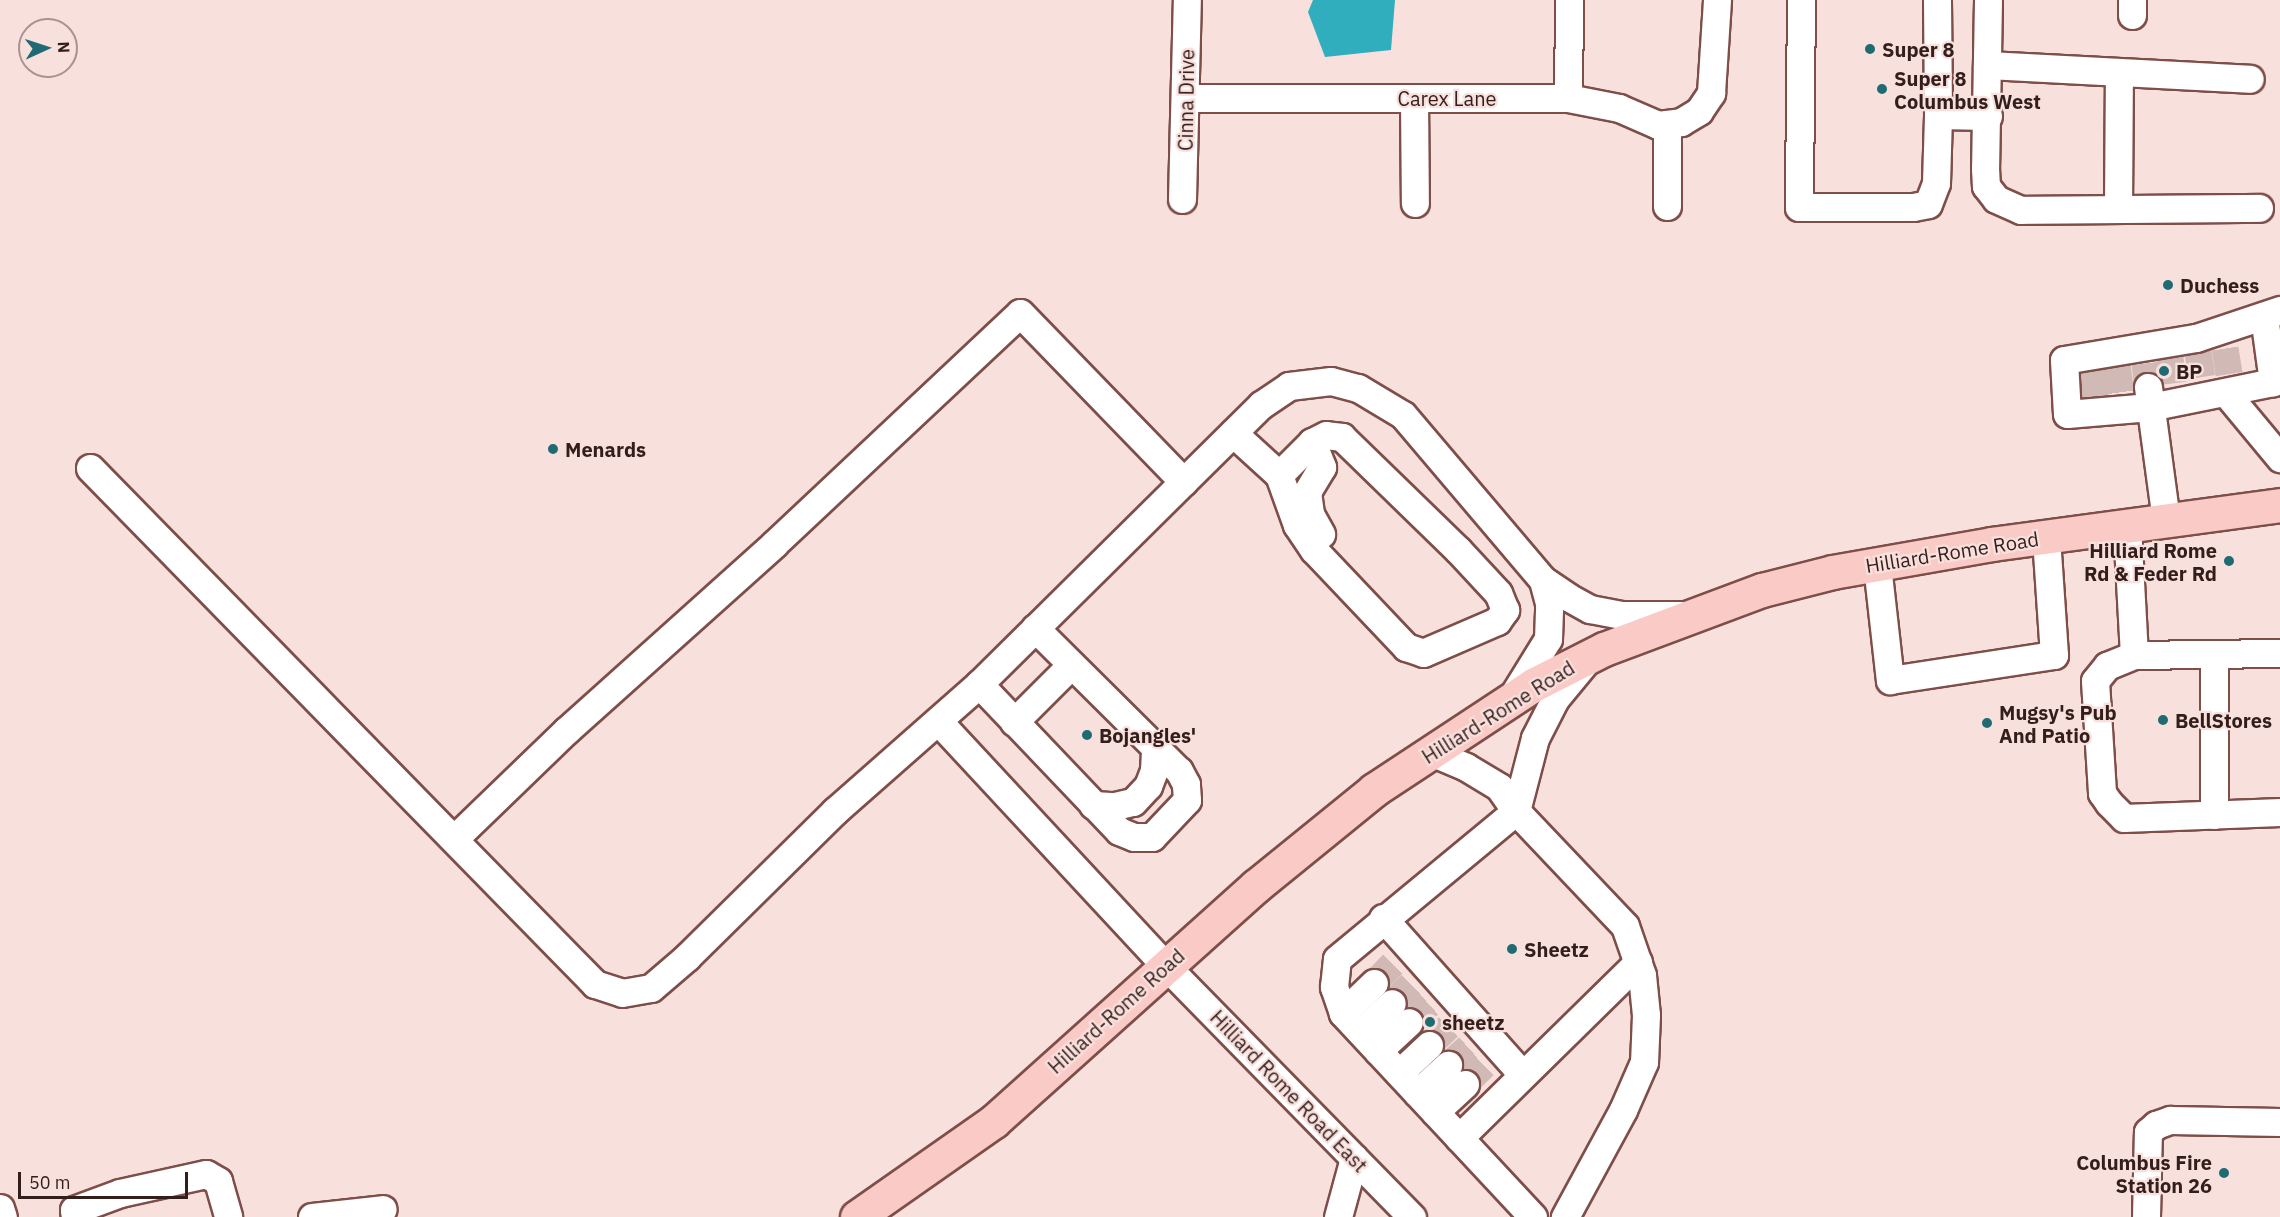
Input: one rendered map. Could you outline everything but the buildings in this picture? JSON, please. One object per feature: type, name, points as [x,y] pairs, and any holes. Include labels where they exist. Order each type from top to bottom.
[{"type":"main road","name":"Hilliard-Rome Road","points":[[857,1217],[994,1121],[1165,965],[1374,790],[1509,701],[1592,655],[1796,580],[2046,537],[2280,505]]},
{"type":"street","name":"Cinna Drive","points":[[1182,199],[1187,98],[1187,0]]},
{"type":"street","points":[[1568,98],[1569,0]]},
{"type":"street","points":[[1668,206],[1667,124],[1681,122],[1699,111],[1711,93],[1716,71],[1717,0]]},
{"type":"street","points":[[1802,0],[1799,207],[1913,207],[1928,204],[1936,183],[1937,0]]},
{"type":"street","points":[[1988,0],[1986,186],[1996,199],[2021,210],[2259,208]]},
{"type":"street","points":[[1987,65],[2250,80]]},
{"type":"street","points":[[2118,209],[2119,72]]},
{"type":"street","name":"Carex Lane","points":[[1187,98],[1568,98],[1619,108],[1658,125],[1667,124]]},
{"type":"street","points":[[1414,98],[1415,203]]},
{"type":"street","points":[[1938,115],[1988,116]]},
{"type":"street","points":[[455,838],[567,730],[774,544],[1020,313],[1184,482]]},
{"type":"street","points":[[2133,378],[2213,375],[2273,382],[2272,313],[2224,338],[2213,375]]},
{"type":"street","points":[[2133,378],[2213,375]]},
{"type":"street","points":[[2213,375],[2280,458]]},
{"type":"street","points":[[2133,378],[2166,520]]},
{"type":"street","points":[[90,468],[455,838],[595,984],[622,993],[651,988],[836,811],[939,722],[979,684],[1261,405],[1289,386],[1331,381],[1358,388],[1403,415],[1543,580],[1568,597],[1600,611],[1654,617],[1699,614]]},
{"type":"street","points":[[1233,433],[1279,475],[1297,525],[1314,550],[1407,647],[1423,653],[1497,621],[1504,610],[1498,593],[1458,550],[1342,437],[1326,435],[1312,442],[1279,475]]},
{"type":"street","points":[[1312,442],[1322,467],[1307,492],[1310,514],[1321,534],[1403,622],[1399,640]]},
{"type":"street","points":[[1458,550],[1490,517]]},
{"type":"street","points":[[2127,526],[2134,656]]},
{"type":"street","points":[[1877,565],[1890,680],[2054,655],[2046,537]]},
{"type":"street","points":[[1509,701],[1548,639],[1550,603],[1543,580]]},
{"type":"street","points":[[979,684],[1119,831],[1134,837],[1152,837],[1186,800],[1183,777],[1035,628]]},
{"type":"street","points":[[2280,653],[2134,656],[2107,666],[2095,681],[2102,793],[2124,818],[2280,812]]},
{"type":"street","points":[[2214,654],[2214,815]]},
{"type":"street","points":[[1533,1217],[1360,1032],[1334,987],[1337,958],[1516,811],[1535,738],[1555,699],[1592,655]]},
{"type":"street","points":[[1014,722],[1071,665]]},
{"type":"street","name":"Hilliard Rome Road East","points":[[939,722],[1165,965],[1412,1217]]},
{"type":"street","points":[[1093,805],[1115,806],[1133,802],[1148,786],[1154,770],[1155,749]]},
{"type":"street","points":[[1431,752],[1466,767],[1499,788],[1516,811],[1625,926],[1638,962],[1647,1015],[1644,1062],[1623,1110],[1565,1217]]},
{"type":"street","points":[[1383,918],[1402,955],[1486,1047],[1523,1075]]},
{"type":"street","points":[[1459,1138],[1638,962]]},
{"type":"street","points":[[1360,1032],[1374,983]]},
{"type":"street","points":[[1360,1032],[1400,1013]]},
{"type":"street","points":[[1399,1073],[1429,1045]]},
{"type":"street","points":[[1426,1102],[1456,1074]]},
{"type":"street","points":[[2146,1217],[2148,1132],[2156,1125],[2170,1120],[2280,1122]]},
{"type":"street","points":[[1338,1217],[1354,1158]]},
{"type":"street","points":[[75,1217],[74,1210],[120,1193],[206,1174],[218,1181],[228,1217]]},
{"type":"street","points":[[0,1208],[3,1217]]},
{"type":"street","points":[[312,1217],[383,1209]]},
{"type":"water","points":[[1313,0],[1395,0],[1391,50],[1325,57],[1308,12]]},
{"type":"tunnel","points":[[2225,348],[2229,374]]},
{"type":"tunnel","points":[[2198,352],[2202,377]]},
{"type":"tunnel","points":[[2170,358],[2173,383]]},
{"type":"tunnel","points":[[2145,363],[2148,387]]},
{"type":"tunnel","points":[[2117,365],[2121,393]]},
{"type":"tunnel","points":[[2093,370],[2095,396]]},
{"type":"tunnel","points":[[1374,983],[1395,961]]},
{"type":"tunnel","points":[[1392,1003],[1414,981]]},
{"type":"tunnel","points":[[1409,1022],[1432,1001]]},
{"type":"tunnel","points":[[1429,1045],[1452,1023]]},
{"type":"tunnel","points":[[1448,1065],[1471,1044]]},
{"type":"tunnel","points":[[1465,1084],[1487,1062]]},
{"type":"place","name":"Super 8","points":[[1870,49]]},
{"type":"place","name":"Super 8 Columbus West","points":[[1882,89]]},
{"type":"place","name":"Duchess","points":[[2168,285]]},
{"type":"place","name":"BP","points":[[2164,371]]},
{"type":"place","name":"Menards","points":[[553,449]]},
{"type":"place","name":"Hilliard Rome Rd & Feder Rd","points":[[2229,561]]},
{"type":"place","name":"BellStores","points":[[2163,720]]},
{"type":"place","name":"Mugsy's Pub And Patio","points":[[1987,723]]},
{"type":"place","name":"Bojangles'","points":[[1087,735]]},
{"type":"place","name":"Sheetz","points":[[1512,949]]},
{"type":"place","name":"sheetz","points":[[1430,1022]]},
{"type":"place","name":"Columbus Fire Station 26","points":[[2224,1173]]}]
